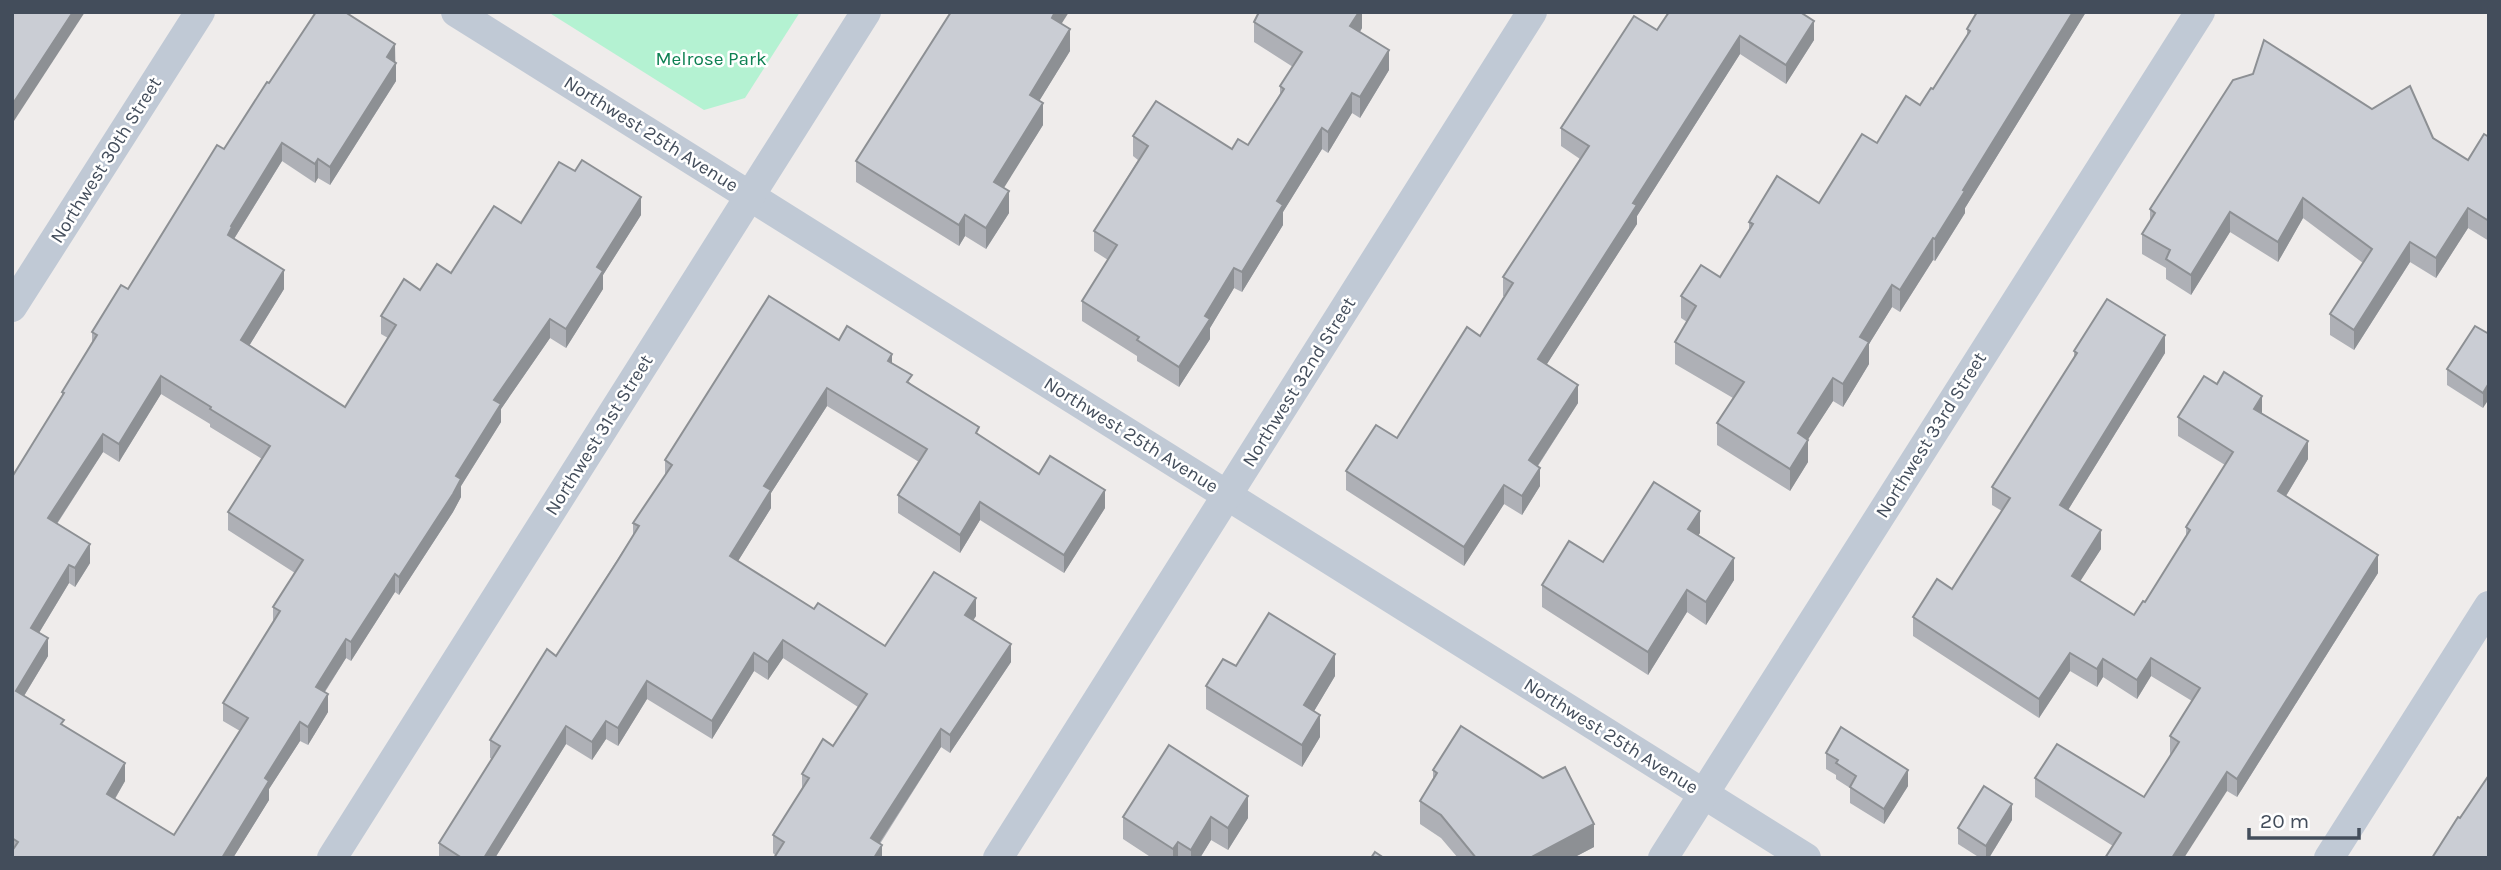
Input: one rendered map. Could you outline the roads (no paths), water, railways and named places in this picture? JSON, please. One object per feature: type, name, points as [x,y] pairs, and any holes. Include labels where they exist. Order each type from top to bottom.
[{"type":"street","name":"Northwest 30th Street","points":[[12,307],[200,12]]},
{"type":"street","name":"Northwest 25th Avenue","points":[[456,12],[1806,858]]},
{"type":"street","name":"Northwest 31st Street","points":[[332,858],[866,12]]},
{"type":"street","name":"Northwest 32nd Street","points":[[999,858],[1532,12]]},
{"type":"street","name":"Northwest 33rd Street","points":[[1663,858],[2200,12]]},
{"type":"street","points":[[2329,858],[2489,606]]},
{"type":"park label","name":"Melrose Park","points":[[711,59]]}]
